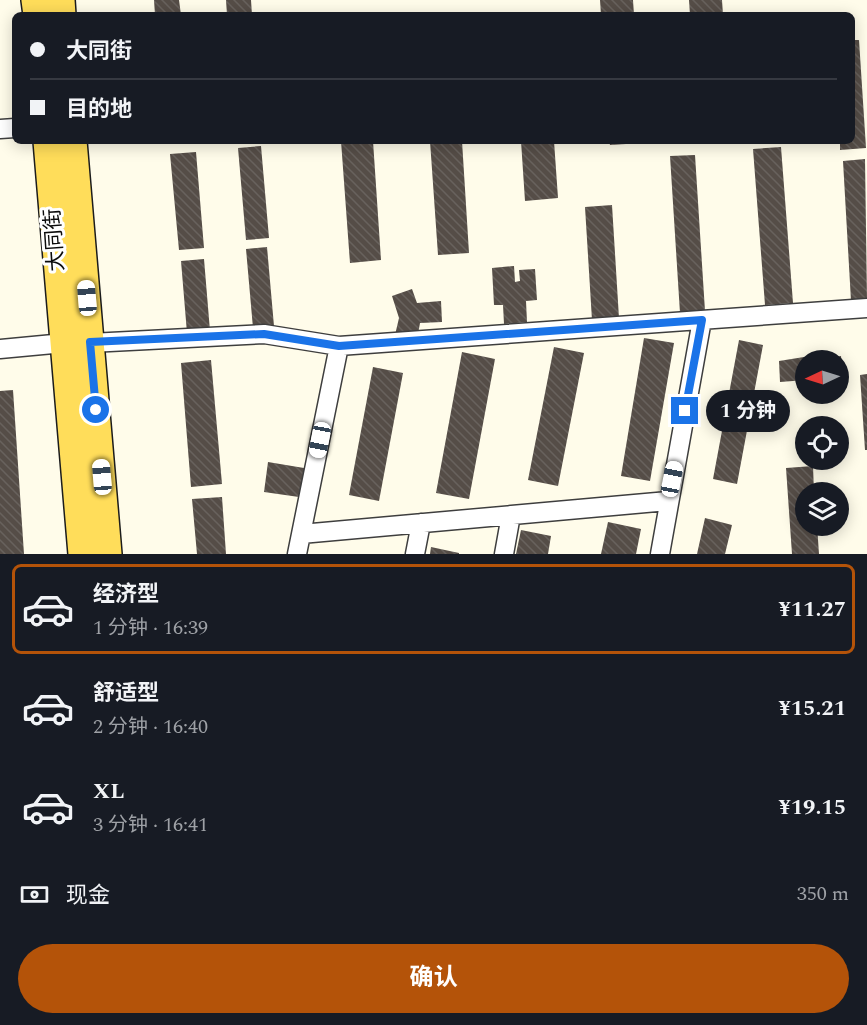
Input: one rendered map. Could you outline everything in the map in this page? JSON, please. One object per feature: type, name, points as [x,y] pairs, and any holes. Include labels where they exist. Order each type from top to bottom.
[{"type":"main road","name":"大同街","points":[[47,144],[82,554]]},
{"type":"main road","name":"大同街","points":[[73,144],[108,554]]},
{"type":"street","points":[[90,342],[264,334],[339,346],[867,308]]},
{"type":"street","points":[[660,554],[702,320]]},
{"type":"street","points":[[0,338],[63,338]]},
{"type":"street","points":[[0,349],[63,338]]},
{"type":"street","points":[[297,554],[339,346]]},
{"type":"street","points":[[302,534],[668,501]]},
{"type":"street","points":[[504,554],[511,515]]},
{"type":"street","points":[[415,554],[421,524]]},
{"type":"building","points":[[154,0],[179,0],[181,12],[155,12]]},
{"type":"building","points":[[226,0],[251,0],[252,12],[227,12]]},
{"type":"building","points":[[600,0],[633,0],[634,12],[601,12]]},
{"type":"building","points":[[689,0],[722,0],[723,12],[690,12]]},
{"type":"building","points":[[855,40],[859,40],[866,148],[840,150],[840,144],[855,144]]},
{"type":"building","points":[[341,144],[373,144],[381,260],[350,263]]},
{"type":"building","points":[[430,144],[462,144],[469,253],[438,255]]},
{"type":"building","points":[[521,144],[554,144],[558,198],[525,201]]},
{"type":"building","points":[[261,146],[269,238],[246,240],[238,148]]},
{"type":"building","points":[[781,147],[793,303],[765,305],[753,149]]},
{"type":"building","points":[[196,152],[204,248],[179,250],[170,154]]},
{"type":"building","points":[[695,155],[705,311],[680,313],[670,156]]},
{"type":"building","points":[[865,159],[867,300],[851,301],[843,161]]},
{"type":"building","points":[[612,205],[619,318],[592,320],[585,207]]},
{"type":"building","points":[[267,247],[274,326],[253,328],[246,249]]},
{"type":"building","points":[[204,259],[210,331],[187,333],[181,261]]},
{"type":"building","points":[[514,266],[515,282],[520,281],[519,270],[535,269],[537,300],[526,301],[527,322],[504,324],[503,305],[494,305],[492,268]]},
{"type":"building","points":[[412,289],[417,303],[441,301],[442,322],[420,323],[417,340],[395,335],[399,318],[392,296]]},
{"type":"building","points":[[644,338],[674,343],[650,481],[621,476]]},
{"type":"building","points":[[739,340],[763,345],[737,484],[713,479]]},
{"type":"building","points":[[554,347],[584,353],[558,486],[528,480]]},
{"type":"building","points":[[462,352],[495,359],[469,499],[436,493]]},
{"type":"building","points":[[795,358],[795,381],[780,382],[779,361]]},
{"type":"building","points":[[211,360],[222,484],[191,487],[181,363]]},
{"type":"building","points":[[373,367],[403,373],[379,501],[349,495]]},
{"type":"building","points":[[867,374],[867,450],[865,450],[860,375]]},
{"type":"building","points":[[13,390],[24,554],[0,554],[0,391]]},
{"type":"building","points":[[268,462],[310,469],[306,498],[264,492]]},
{"type":"building","points":[[786,468],[813,470],[814,482],[795,482],[795,536],[818,536],[819,554],[792,554]]},
{"type":"building","points":[[222,497],[226,554],[197,554],[192,499]]},
{"type":"building","points":[[705,518],[732,525],[725,554],[697,554]]},
{"type":"building","points":[[608,522],[641,529],[636,554],[601,554]]},
{"type":"building","points":[[521,530],[551,536],[548,554],[516,554]]},
{"type":"building","points":[[431,547],[459,553],[459,554],[430,554]]},
{"type":"route","points":[[96,410],[90,342],[264,334],[339,346],[702,320],[685,411]]}]
